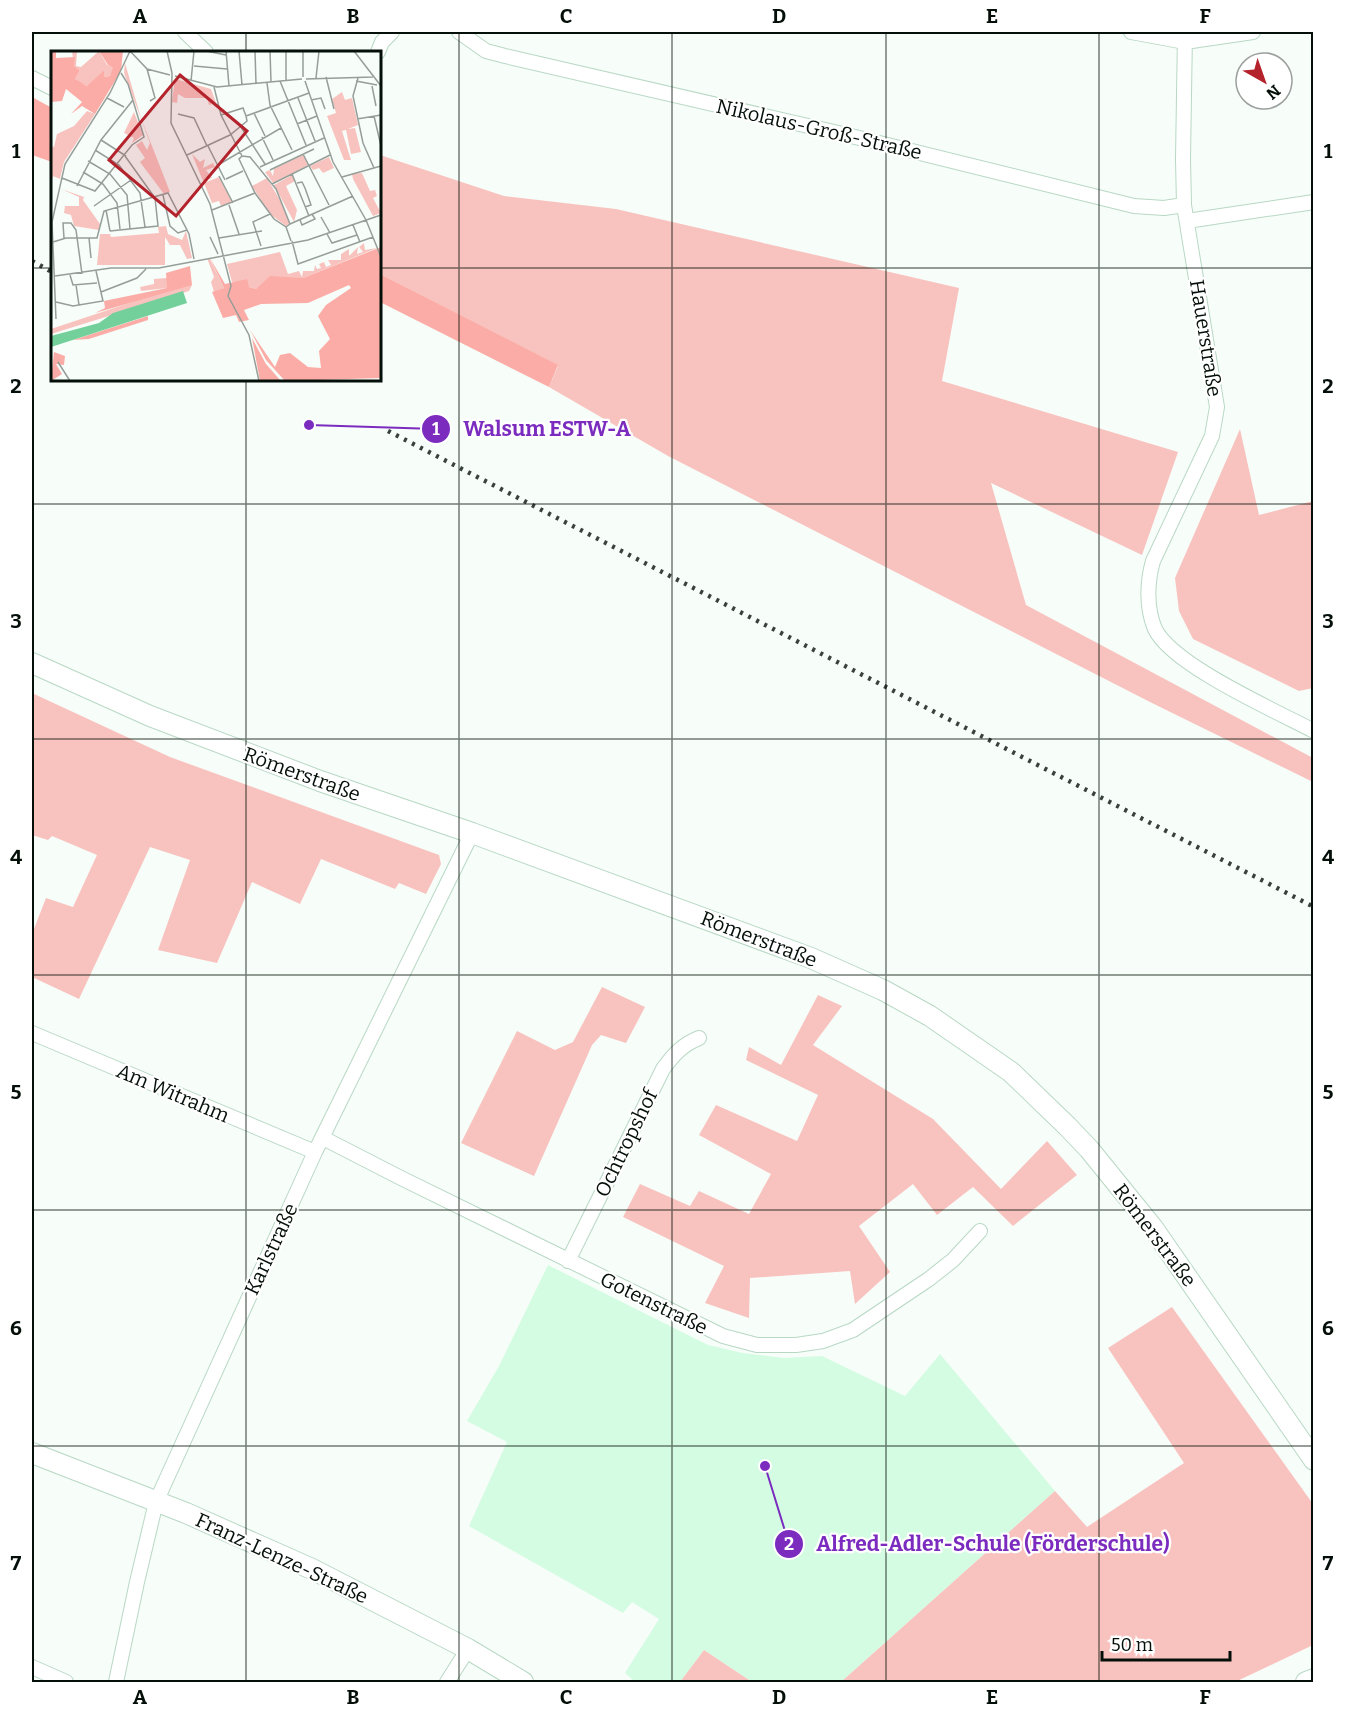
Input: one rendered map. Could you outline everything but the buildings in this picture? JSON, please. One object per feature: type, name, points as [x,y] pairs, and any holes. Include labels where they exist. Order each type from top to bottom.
[{"type":"main road","name":"Römerstraße","points":[[32,663],[106,698],[320,782],[472,833],[811,958],[883,990],[930,1016],[1011,1072],[1089,1149],[1152,1228],[1314,1460]]},
{"type":"main road","name":"Franz-Lenze-Straße","points":[[32,1453],[186,1513],[312,1569],[468,1649],[523,1683]]},
{"type":"main road","points":[[1306,1683],[1314,1679]]},
{"type":"street","points":[[184,32],[205,51]]},
{"type":"street","points":[[378,51],[382,42],[392,32]]},
{"type":"street","name":"Nikolaus-Groß-Straße","points":[[459,32],[486,51],[505,56],[847,135],[1134,206],[1164,208],[1184,205]]},
{"type":"street","points":[[1131,32],[1185,37],[1253,32]]},
{"type":"street","name":"Hauerstraße","points":[[1185,37],[1184,205],[1217,407],[1212,436],[1163,537],[1150,570],[1149,600],[1156,630],[1174,653],[1206,674],[1314,731]]},
{"type":"street","points":[[32,78],[51,88]]},
{"type":"street","points":[[1186,221],[1314,202]]},
{"type":"street","name":"Karlstraße","points":[[116,1683],[156,1502],[315,1152],[472,833]]},
{"type":"street","name":"Am Witrahm","points":[[32,1033],[315,1152]]},
{"type":"street","name":"Ochtropshof","points":[[568,1261],[663,1069],[677,1050],[686,1043],[699,1038]]},
{"type":"street","name":"Gotenstraße","points":[[323,1138],[723,1336],[757,1345],[796,1346],[823,1341],[853,1330],[929,1279],[953,1260],[980,1231]]},
{"type":"street","points":[[447,1683],[468,1649]]},
{"type":"street","points":[[32,1667],[66,1683]]},
{"type":"shaded area","points":[[32,97],[51,107],[51,162],[32,155]]},
{"type":"shaded area","points":[[381,155],[504,196],[616,209],[959,288],[942,381],[1178,452],[1142,555],[991,483],[1026,605],[1313,758],[1313,782],[1152,703],[668,456],[549,387],[558,366],[381,275]]},
{"type":"shaded area","points":[[381,275],[558,365],[549,387],[381,303]]},
{"type":"shaded area","points":[[1240,429],[1259,515],[1313,501],[1313,688],[1299,691],[1193,639],[1179,611],[1175,578]]},
{"type":"shaded area","points":[[32,693],[170,757],[439,855],[441,864],[426,894],[399,883],[395,889],[321,859],[300,904],[252,882],[217,963],[158,950],[190,860],[150,847],[79,999],[32,977],[32,934],[46,898],[73,907],[97,855],[52,836],[48,840],[32,835]]},
{"type":"shaded area","points":[[602,987],[645,1007],[626,1043],[601,1035],[592,1045],[534,1176],[461,1143],[517,1031],[555,1050],[573,1042]]},
{"type":"shaded area","points":[[818,995],[842,1006],[813,1045],[933,1119],[1001,1189],[1047,1141],[1077,1175],[1013,1226],[973,1187],[937,1215],[913,1184],[859,1226],[890,1272],[855,1304],[850,1271],[750,1278],[749,1318],[705,1303],[724,1266],[623,1217],[640,1184],[690,1206],[699,1191],[749,1214],[771,1174],[699,1135],[716,1105],[797,1141],[818,1095],[746,1060],[749,1047],[781,1065]]},
{"type":"shaded area","points":[[548,1265],[708,1345],[743,1353],[784,1358],[822,1356],[905,1396],[940,1354],[1055,1491],[841,1682],[752,1682],[704,1650],[680,1682],[630,1682],[632,1679],[625,1673],[659,1619],[632,1602],[623,1613],[469,1526],[507,1442],[467,1421],[499,1366]]},
{"type":"shaded area","points":[[1172,1307],[1313,1504],[1313,1645],[1235,1682],[841,1682],[1055,1491],[1087,1527],[1184,1463],[1108,1348]]},
{"type":"shaded area","points":[[704,1650],[752,1682],[680,1682]]},
{"type":"railway","points":[[32,261],[51,271]]},
{"type":"railway","points":[[388,431],[1314,907]]},
{"type":"place","name":"Walsum ESTW-A","points":[[309,425]]},
{"type":"place","name":"Alfred-Adler-Schule (Förderschule)","points":[[765,1466]]}]
